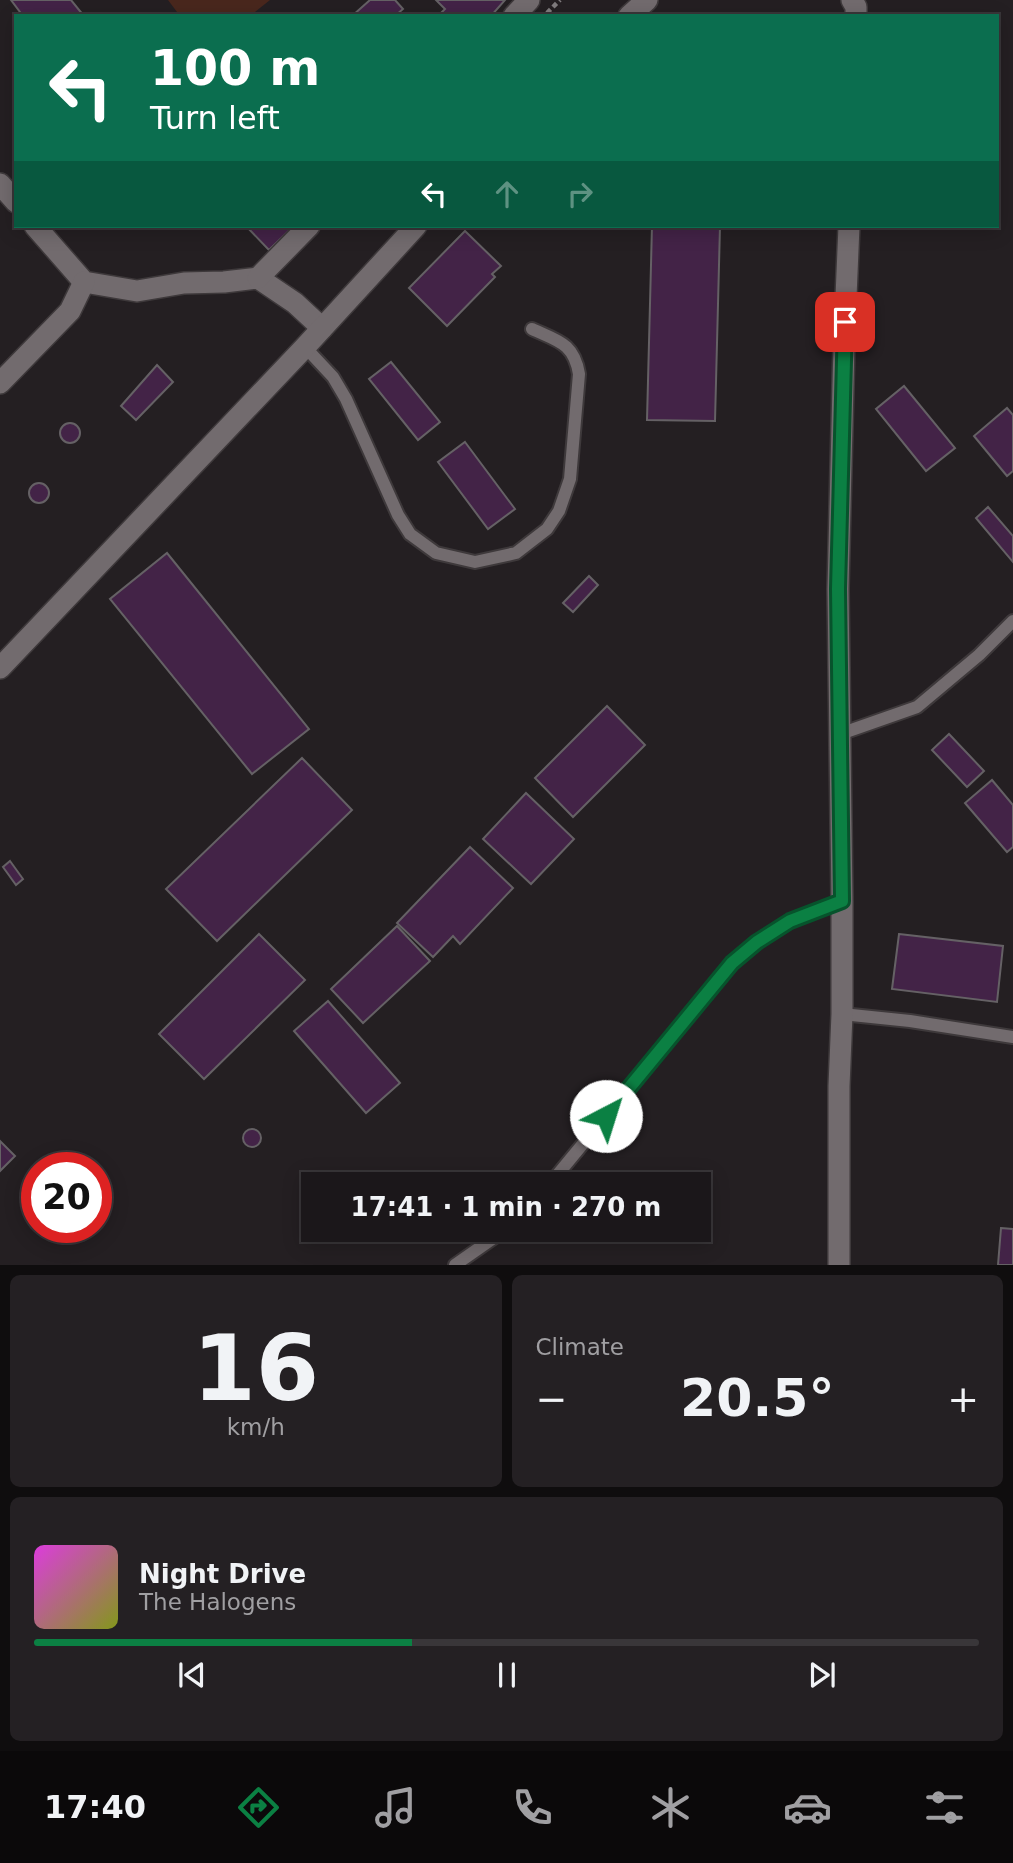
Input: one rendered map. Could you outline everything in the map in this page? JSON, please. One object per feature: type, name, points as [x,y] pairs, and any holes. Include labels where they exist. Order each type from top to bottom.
[{"type":"street","points":[[516,14],[529,0]]},
{"type":"street","points":[[631,14],[648,0]]},
{"type":"street","points":[[0,184],[14,200]]},
{"type":"street","points":[[38,228],[84,282],[137,290],[184,283],[258,278],[307,228]]},
{"type":"street","points":[[0,668],[414,228]]},
{"type":"street","points":[[839,1265],[842,901],[838,589],[849,228]]},
{"type":"street","points":[[258,278],[295,303],[322,328]]},
{"type":"street","points":[[0,383],[70,311],[84,282]]},
{"type":"lane","points":[[305,347],[333,377],[346,399],[398,515],[410,534],[436,553],[474,562],[516,553],[547,529],[559,510],[570,479],[579,374],[577,361],[570,348],[533,329]]},
{"type":"lane","points":[[839,734],[917,707],[979,655],[1013,621]]},
{"type":"lane","points":[[560,1172],[732,963],[757,942],[790,921],[842,901]]},
{"type":"lane","points":[[842,1014],[910,1020],[1013,1037]]},
{"type":"lane","points":[[455,1265],[488,1242]]},
{"type":"path","points":[[546,14],[560,0]]},
{"type":"shaded area","points":[[168,0],[270,0],[252,14],[178,14]]},
{"type":"building","points":[[11,0],[71,0],[82,14],[22,14]]},
{"type":"building","points":[[370,0],[395,0],[403,9],[397,14],[354,14]]},
{"type":"building","points":[[436,0],[505,0],[493,14],[440,14],[445,9]]},
{"type":"building","points":[[248,228],[292,228],[269,250]]},
{"type":"building","points":[[652,228],[720,228],[715,421],[647,420]]},
{"type":"building","points":[[465,231],[501,266],[492,274],[495,277],[447,326],[409,288]]},
{"type":"building","points":[[391,362],[440,422],[418,440],[369,379]]},
{"type":"building","points":[[157,365],[173,382],[136,420],[121,406]]},
{"type":"building","points":[[904,386],[955,448],[926,471],[876,409]]},
{"type":"building","points":[[1007,408],[1013,415],[1013,471],[1007,476],[974,436]]},
{"type":"building","points":[[66,423],[74,423],[80,433],[74,443],[66,443],[60,437],[60,429]]},
{"type":"building","points":[[465,442],[515,509],[488,529],[438,462]]},
{"type":"building","points":[[39,483],[46,486],[49,493],[46,500],[39,503],[32,500],[29,493],[32,486]]},
{"type":"building","points":[[988,507],[1013,536],[1013,562],[976,518]]},
{"type":"building","points":[[167,553],[309,729],[252,774],[110,599]]},
{"type":"building","points":[[589,576],[598,585],[573,612],[563,603]]},
{"type":"building","points":[[607,706],[645,745],[573,817],[535,778]]},
{"type":"building","points":[[949,734],[984,771],[967,787],[932,750]]},
{"type":"building","points":[[302,758],[352,810],[217,941],[166,889]]},
{"type":"building","points":[[992,780],[1013,805],[1013,847],[1007,852],[965,803]]},
{"type":"building","points":[[526,793],[574,839],[531,884],[483,839]]},
{"type":"building","points":[[470,847],[513,888],[460,944],[453,936],[433,957],[397,923]]},
{"type":"building","points":[[10,861],[23,879],[16,885],[3,867]]},
{"type":"building","points":[[397,926],[430,961],[363,1023],[331,989]]},
{"type":"building","points":[[259,934],[305,980],[204,1079],[159,1034]]},
{"type":"building","points":[[899,934],[1003,946],[997,1002],[892,989]]},
{"type":"building","points":[[328,1001],[400,1083],[366,1113],[294,1031]]},
{"type":"building","points":[[248,1129],[256,1129],[261,1138],[259,1145],[248,1147],[243,1142],[243,1134]]},
{"type":"building","points":[[0,1141],[15,1156],[0,1171]]},
{"type":"building","points":[[1001,1228],[1013,1229],[1013,1265],[998,1265]]},
{"type":"route","points":[[606,1116],[732,963],[757,942],[790,921],[842,901],[838,589],[845,322]]}]
